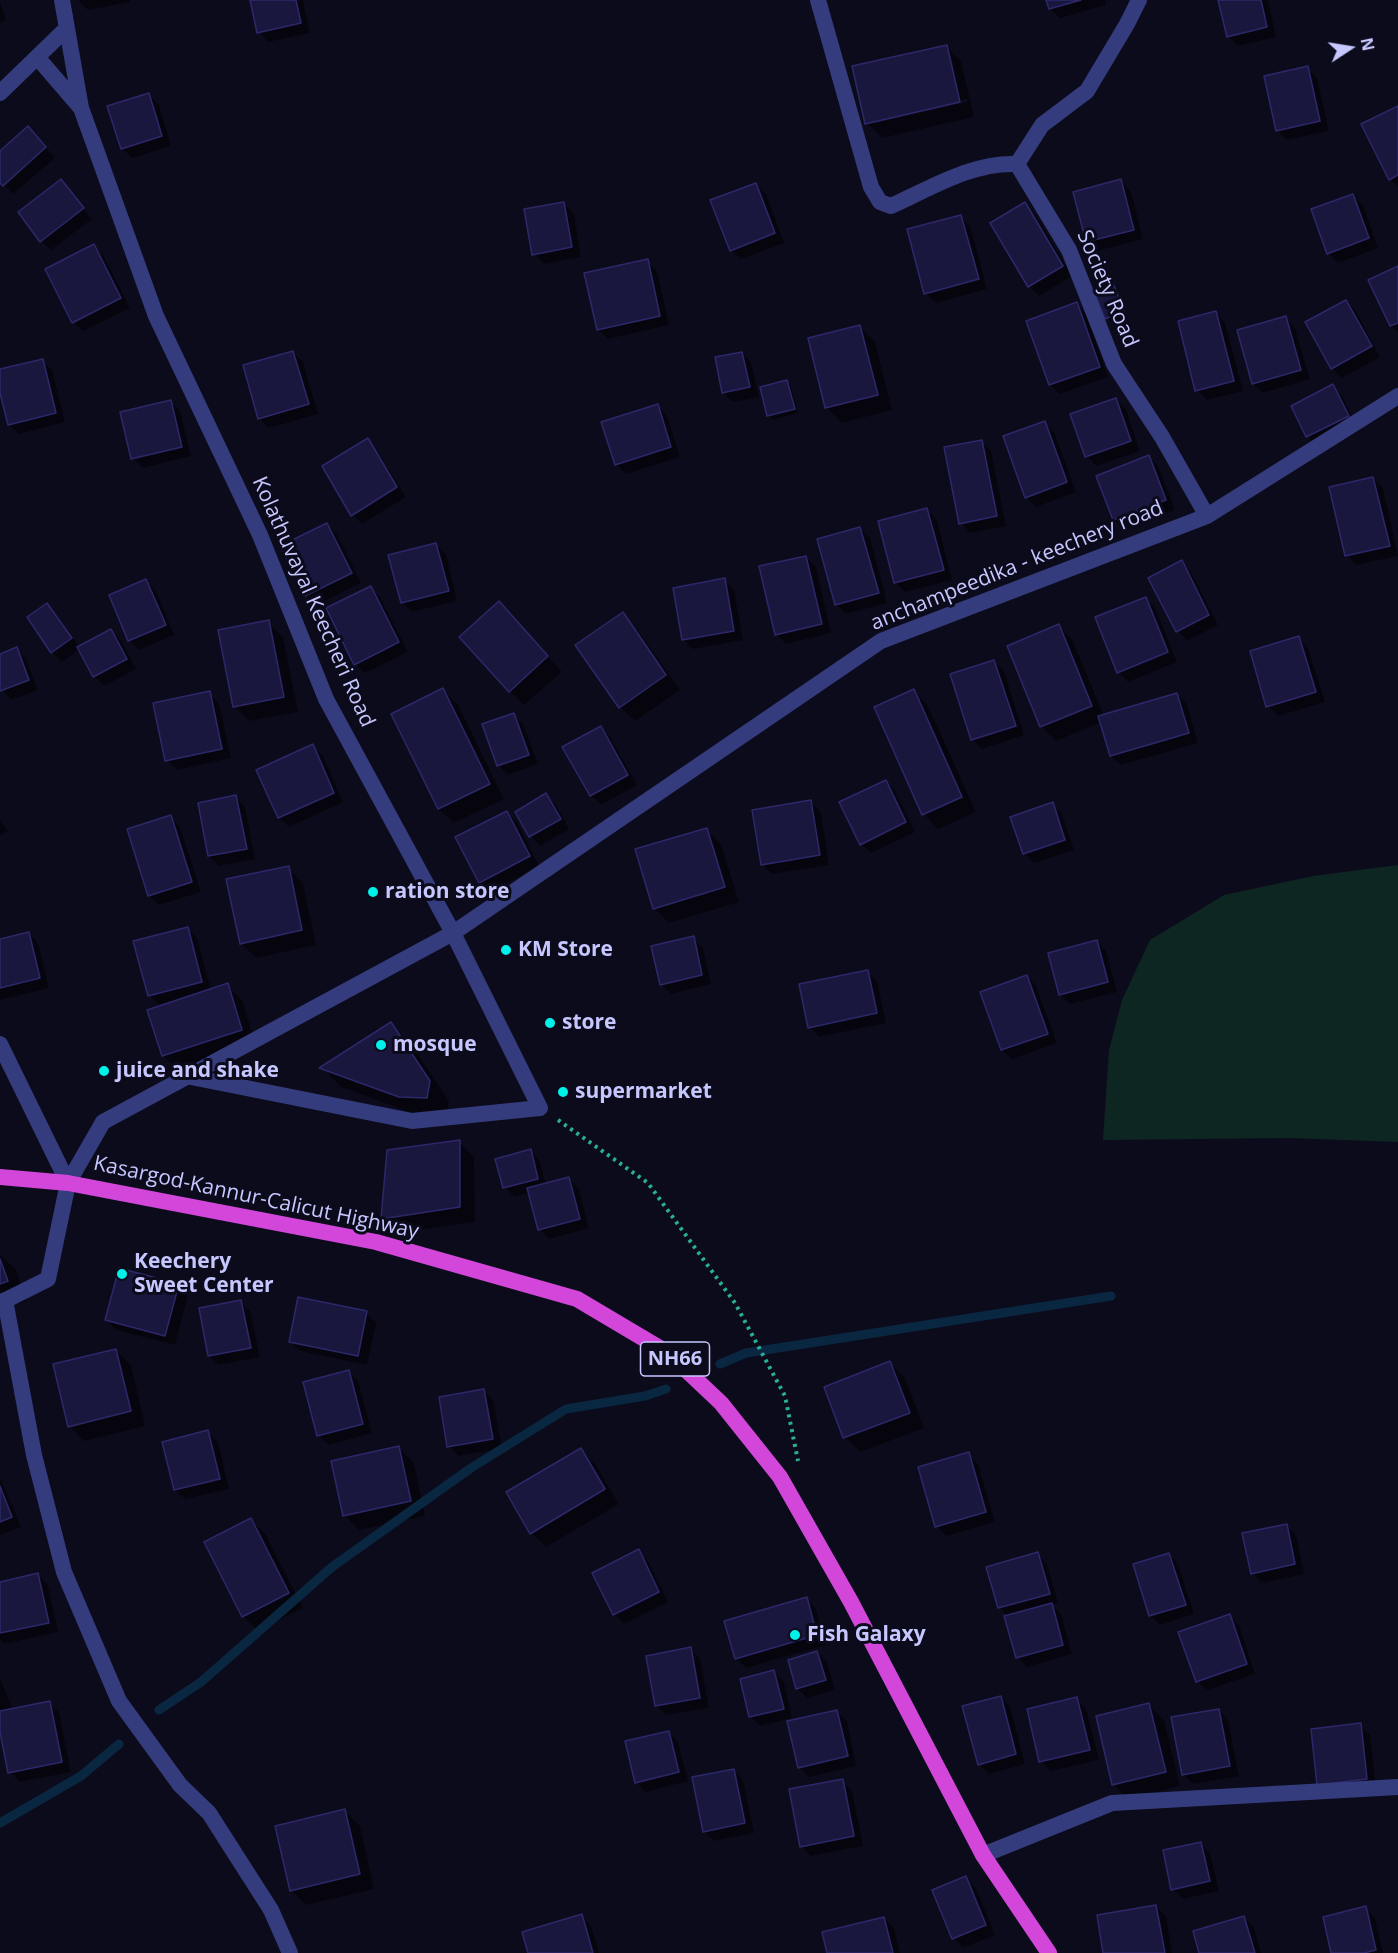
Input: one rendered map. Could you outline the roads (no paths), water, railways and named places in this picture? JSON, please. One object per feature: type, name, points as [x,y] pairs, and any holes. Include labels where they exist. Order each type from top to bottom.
[{"type":"highway","name":"Kasargod-Kannur-Calicut Highway","points":[[0,1177],[68,1183],[376,1242],[577,1299],[668,1353],[721,1403],[780,1477],[850,1602],[983,1855],[1049,1953]]},
{"type":"street","name":"Kolathuvayal Keecheri Road","points":[[62,0],[81,108],[156,316],[260,535],[326,699],[453,933],[540,1108],[412,1120],[186,1077]]},
{"type":"street","points":[[818,0],[871,187],[880,201],[891,207],[957,176],[999,163],[1017,164],[1042,125],[1087,91],[1139,0]]},
{"type":"street","points":[[0,93],[67,28]]},
{"type":"street","points":[[37,57],[81,108]]},
{"type":"street","name":"Society Road","points":[[1017,164],[1069,250],[1114,364],[1162,437],[1206,516]]},
{"type":"street","name":"anchampeedika - keechery road","points":[[453,933],[881,641],[1206,516],[1398,396]]},
{"type":"street","points":[[290,1953],[271,1910],[209,1813],[180,1785],[119,1701],[64,1572],[34,1455],[3,1301],[48,1279],[68,1183],[103,1122],[453,933]]},
{"type":"street","points":[[0,1044],[68,1183]]},
{"type":"street","points":[[983,1855],[1112,1803],[1398,1787]]},
{"type":"waterway","points":[[720,1364],[746,1353],[1111,1296]]},
{"type":"waterway","points":[[159,1710],[201,1682],[332,1567],[471,1468],[566,1409],[645,1396],[666,1389]]},
{"type":"waterway","points":[[0,1823],[81,1776],[119,1744]]},
{"type":"place","name":"ration store","points":[[373,892]]},
{"type":"place","name":"KM Store","points":[[506,950]]},
{"type":"place","name":"store","points":[[550,1023]]},
{"type":"place","name":"mosque","points":[[381,1045]]},
{"type":"place","name":"juice and shake","points":[[104,1071]]},
{"type":"place","name":"supermarket","points":[[563,1092]]},
{"type":"place","name":"Keechery Sweet Center","points":[[122,1274]]},
{"type":"place","name":"Fish Galaxy","points":[[795,1635]]}]
